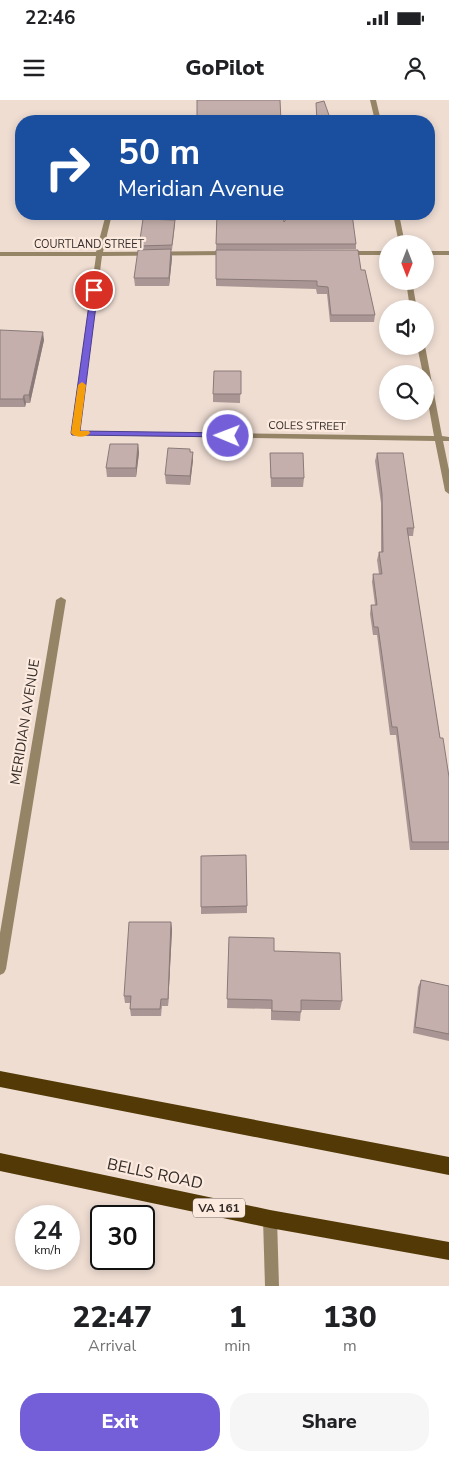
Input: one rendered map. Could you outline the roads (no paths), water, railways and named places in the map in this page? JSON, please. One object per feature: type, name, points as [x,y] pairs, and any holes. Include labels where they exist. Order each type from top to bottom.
[{"type":"main road","points":[[0,1079],[449,1166]]},
{"type":"main road","name":"BELLS ROAD","points":[[0,1162],[270,1219],[449,1251]]},
{"type":"street","points":[[373,100],[377,115]]},
{"type":"street","points":[[99,254],[108,220]]},
{"type":"street","points":[[397,220],[400,235]]},
{"type":"street","points":[[338,253],[379,253]]},
{"type":"street","points":[[434,253],[449,253]]},
{"type":"street","name":"COURTLAND STREET","points":[[0,254],[238,254]]},
{"type":"street","name":"COLES STREET","points":[[99,254],[75,433],[449,439]]},
{"type":"street","points":[[423,355],[449,491]]},
{"type":"street","name":"MERIDIAN AVENUE","points":[[0,969],[61,600]]},
{"type":"street","points":[[270,1219],[272,1286]]}]
